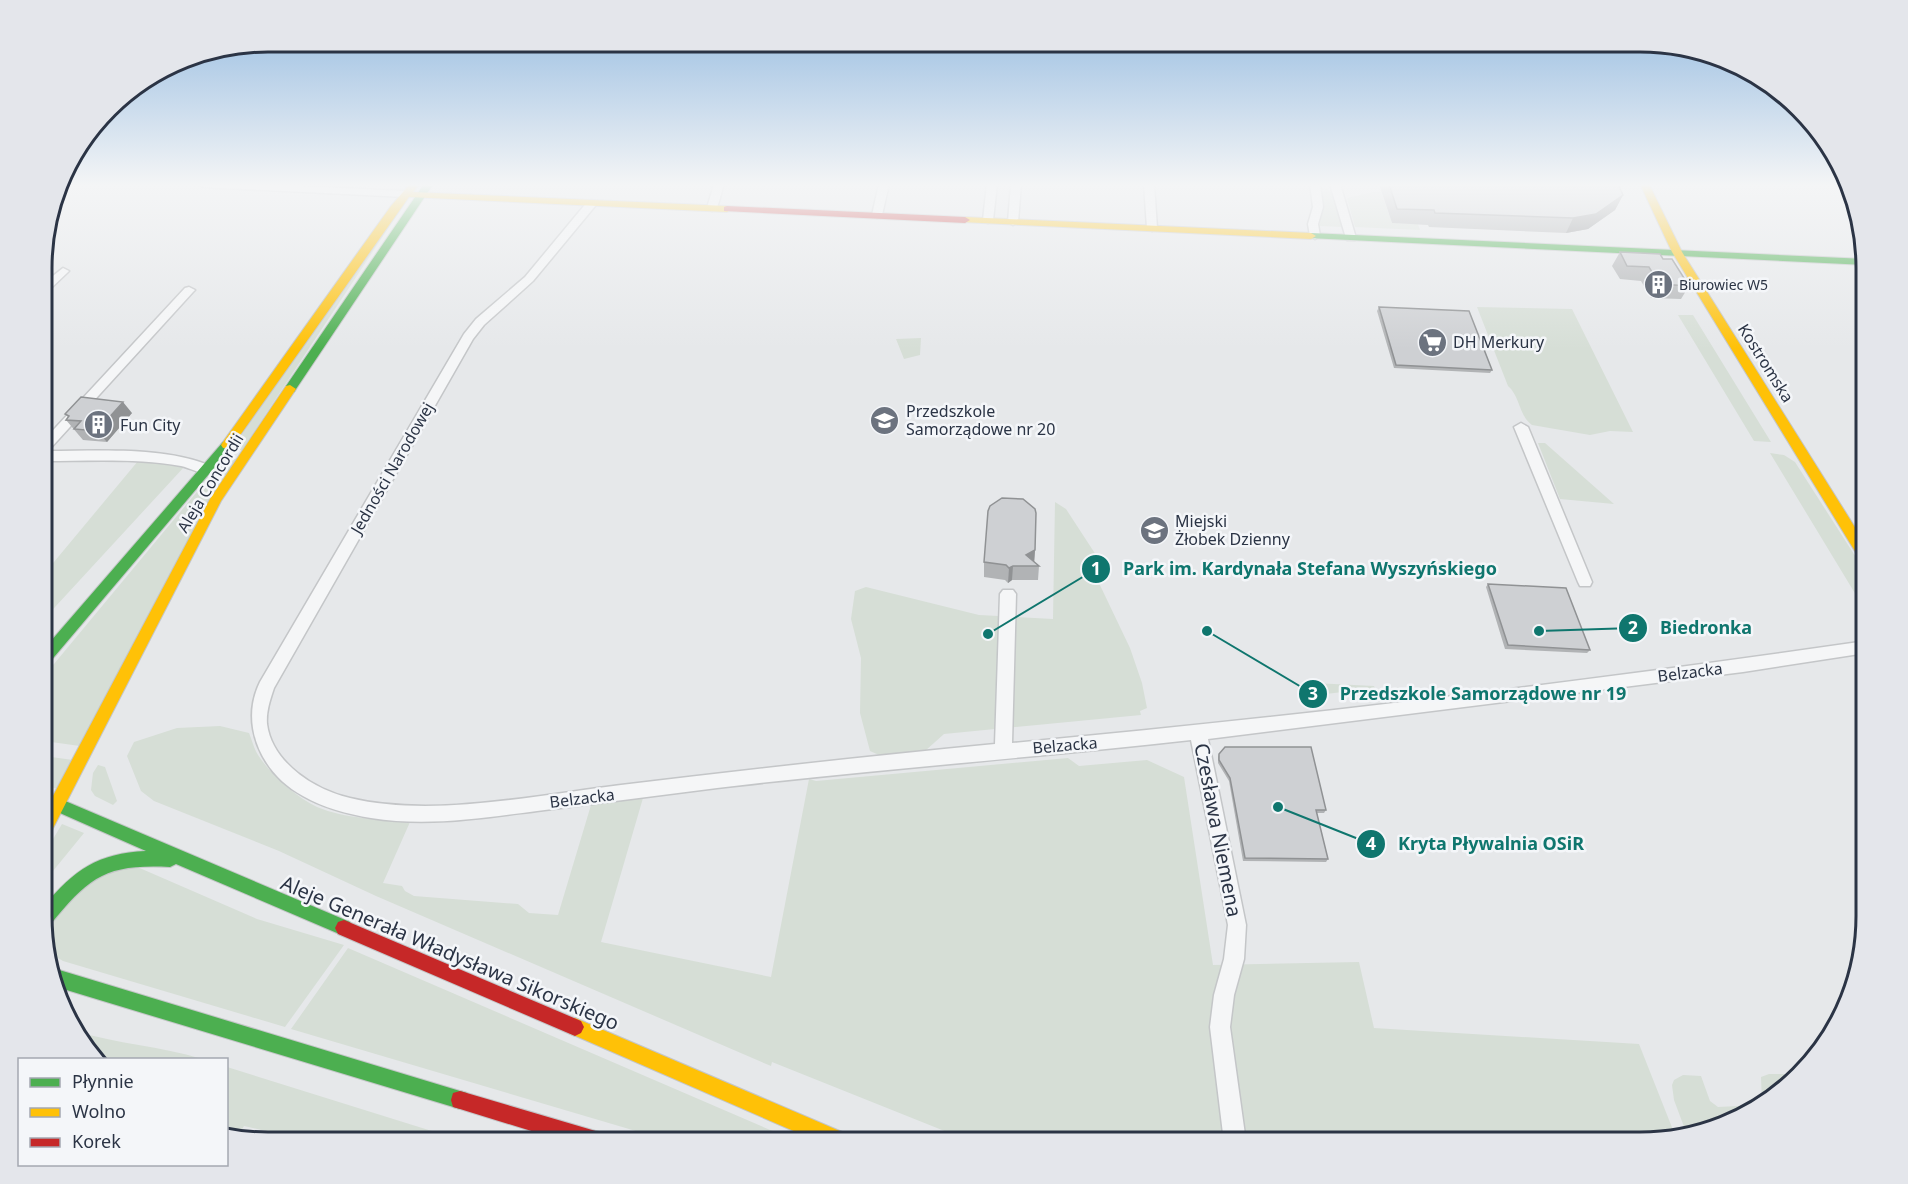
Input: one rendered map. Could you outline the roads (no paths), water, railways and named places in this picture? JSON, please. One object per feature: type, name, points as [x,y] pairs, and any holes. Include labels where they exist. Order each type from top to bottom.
[{"type":"street","name":"Aleja Concordii","points":[[52,650],[208,470],[246,421],[374,239]]},
{"type":"street","name":"Aleja Concordii","points":[[52,815],[216,499],[387,239]]},
{"type":"street","name":"Jedności Narodowej","points":[[276,762],[260,736],[258,725],[260,705],[273,674],[468,337],[480,322],[529,279],[562,239]]},
{"type":"street","points":[[1380,239],[1856,261]]},
{"type":"street","points":[[1626,250],[1658,239]]},
{"type":"street","name":"Kostromska","points":[[1670,239],[1856,541]]},
{"type":"street","points":[[1682,239],[1728,255]]},
{"type":"street","points":[[1626,250],[1663,260],[1693,277],[1700,262],[1728,255]]},
{"type":"street","points":[[52,281],[63,271]]},
{"type":"street","points":[[52,439],[189,290]]},
{"type":"street","points":[[1521,428],[1585,582]]},
{"type":"street","points":[[52,456],[132,457],[196,465],[208,470]]},
{"type":"street","points":[[1003,749],[1008,594]]},
{"type":"street","name":"Belzacka","points":[[276,762],[294,781],[322,799],[363,809],[409,814],[446,814],[829,767],[1198,732],[1603,683],[1856,648]]},
{"type":"street","name":"Czesława Niemena","points":[[1198,732],[1237,924],[1236,945],[1224,995],[1220,1027],[1233,1132]]},
{"type":"street","name":"Aleje Generała Władysława Sikorskiego","points":[[52,803],[819,1132]]},
{"type":"street","points":[[52,910],[84,874],[109,861],[144,856],[191,862]]},
{"type":"street","points":[[62,980],[566,1132]]},
{"type":"place","name":"Biurowiec W5","points":[[1658,285]]},
{"type":"place","name":"DH Merkury","points":[[1432,342]]},
{"type":"place","name":"Przedszkole Samorządowe nr 20","points":[[885,420]]},
{"type":"place","name":"Fun City","points":[[99,425]]},
{"type":"place","name":"Miejski Żłobek Dzienny","points":[[1154,530]]},
{"type":"place","name":"Przedszkole Samorządowe nr 19","points":[[1207,631]]},
{"type":"place","name":"Biedronka","points":[[1539,631]]},
{"type":"place","name":"Park im. Kardynała Stefana Wyszyńskiego","points":[[988,634]]},
{"type":"place","name":"Kryta Pływalnia OSiR","points":[[1278,807]]}]
